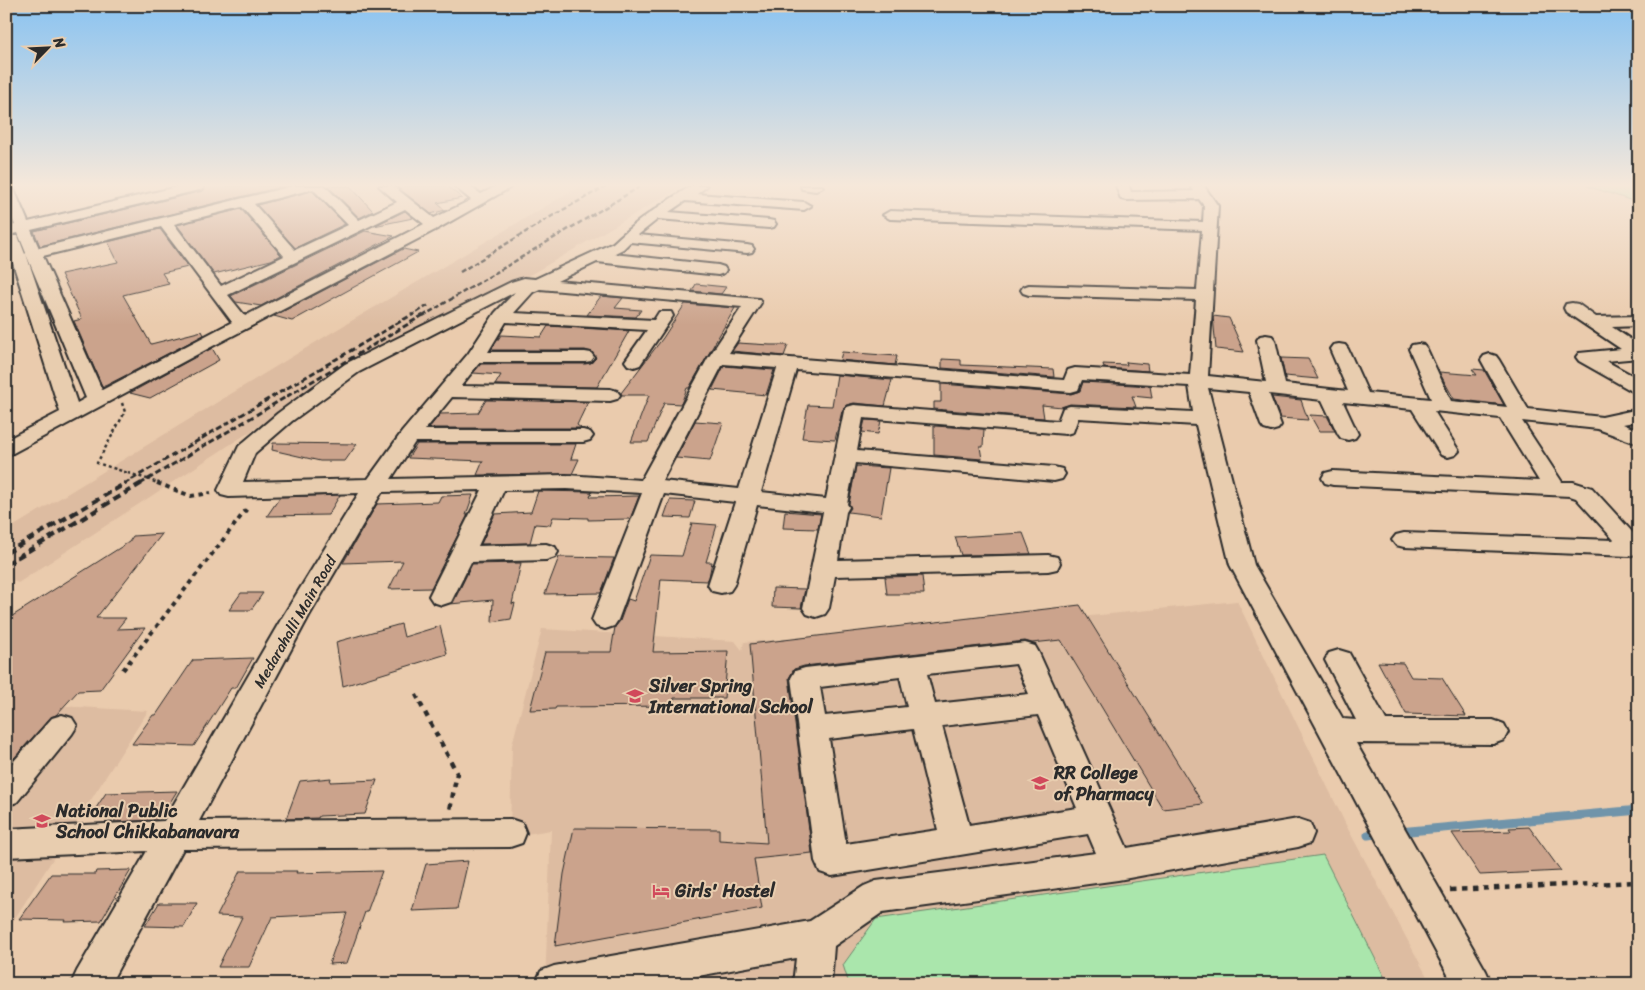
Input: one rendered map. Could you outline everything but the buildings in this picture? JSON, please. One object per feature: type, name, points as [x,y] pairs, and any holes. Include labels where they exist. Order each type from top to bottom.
[{"type":"street","points":[[13,232],[71,415]]},
{"type":"street","points":[[15,232],[33,254],[98,400]]},
{"type":"street","points":[[33,254],[122,232]]},
{"type":"street","points":[[172,232],[242,324]]},
{"type":"street","points":[[271,232],[293,257]]},
{"type":"street","points":[[218,293],[345,232]]},
{"type":"street","points":[[6,449],[420,232]]},
{"type":"street","points":[[534,284],[618,246],[632,232]]},
{"type":"street","points":[[1209,232],[1198,391],[1242,564],[1473,984]]},
{"type":"street","points":[[627,236],[636,239],[747,249]]},
{"type":"street","points":[[594,257],[718,270]]},
{"type":"street","points":[[605,620],[652,487],[718,358],[753,303],[534,284],[517,285],[352,368],[285,417],[246,450],[229,490],[566,482],[652,487],[837,507]]},
{"type":"street","name":"Medarahalli Main Road","points":[[90,984],[292,623],[374,487],[409,436],[475,357],[502,316],[534,284]]},
{"type":"street","points":[[1029,290],[1204,295]]},
{"type":"street","points":[[634,361],[679,297]]},
{"type":"street","points":[[1572,308],[1639,353]]},
{"type":"street","points":[[502,316],[659,325]]},
{"type":"street","points":[[1592,322],[1639,321]]},
{"type":"street","points":[[1266,340],[1277,389]]},
{"type":"street","points":[[1339,349],[1361,398]]},
{"type":"street","points":[[1418,349],[1444,406]]},
{"type":"street","points":[[1639,353],[1586,357],[1639,387]]},
{"type":"street","points":[[475,357],[584,357]]},
{"type":"street","points":[[718,358],[1071,386],[1075,374],[1199,381],[1602,423],[1639,438]]},
{"type":"street","points":[[1490,360],[1514,414],[1555,488]]},
{"type":"street","points":[[721,585],[788,364]]},
{"type":"street","points":[[1257,387],[1271,425]]},
{"type":"street","points":[[448,391],[610,395]]},
{"type":"street","points":[[1330,394],[1348,434]]},
{"type":"street","points":[[1419,404],[1448,451]]},
{"type":"street","points":[[816,608],[837,507],[854,410],[1066,428],[1070,412],[1205,419]]},
{"type":"street","points":[[1602,423],[1639,415]]},
{"type":"street","points":[[409,436],[583,436]]},
{"type":"street","points":[[845,456],[1054,474]]},
{"type":"street","points":[[1332,478],[1573,489],[1584,493],[1631,545],[1629,548],[1404,540]]},
{"type":"street","points":[[442,596],[496,484]]},
{"type":"street","points":[[463,554],[546,552]]},
{"type":"street","points":[[824,568],[1048,562]]},
{"type":"street","points":[[1098,819],[832,861],[805,678],[1025,653],[1098,819],[1118,865]]},
{"type":"street","points":[[1339,660],[1377,731]]},
{"type":"street","points":[[911,666],[957,841]]},
{"type":"street","points":[[812,729],[1047,703]]},
{"type":"street","points":[[6,793],[62,726]]},
{"type":"street","points":[[1334,731],[1493,732]]},
{"type":"street","points":[[6,844],[174,835],[510,833]]},
{"type":"street","points":[[554,984],[818,937],[876,897],[1118,865],[1298,833]]},
{"type":"street","points":[[812,984],[818,937]]},
{"type":"path","points":[[118,389],[125,412],[98,463],[191,496],[229,490]]},
{"type":"path","points":[[123,670],[263,488]]},
{"type":"path","points":[[416,695],[457,773],[447,833]]},
{"type":"path","points":[[1422,891],[1639,882]]},
{"type":"shaded area","points":[[502,232],[603,232],[535,272],[352,365],[18,583],[6,578],[6,531],[331,333]]},
{"type":"shaded area","name":"RR College of Pharmacy","points":[[1237,601],[1347,827],[1431,984],[545,984],[551,830],[508,837],[510,833],[512,745],[542,629],[735,641],[742,650],[744,642],[992,626]]},
{"type":"shaded area","name":"National Public School Chikkabanavara","points":[[6,703],[148,711],[6,932]]},
{"type":"green space","points":[[1323,855],[1388,984],[849,984],[843,965],[876,919]]},
{"type":"waterway","points":[[1399,832],[1639,810]]},
{"type":"waterway","points":[[1368,835],[1381,833]]},
{"type":"railway","points":[[460,272],[525,232]]},
{"type":"railway","points":[[423,316],[564,232]]},
{"type":"railway","points":[[411,316],[429,305]]},
{"type":"railway","points":[[124,484],[413,314]]},
{"type":"railway","points":[[140,484],[425,314]]},
{"type":"railway","points":[[6,553],[126,483]]},
{"type":"railway","points":[[6,564],[142,483]]},
{"type":"place","name":"Silver Spring International School","points":[[635,696]]},
{"type":"place","name":"RR College of Pharmacy","points":[[1040,783]]},
{"type":"place","name":"National Public School Chikkabanavara","points":[[42,821]]},
{"type":"place","name":"Girls' Hostel","points":[[661,891]]}]
